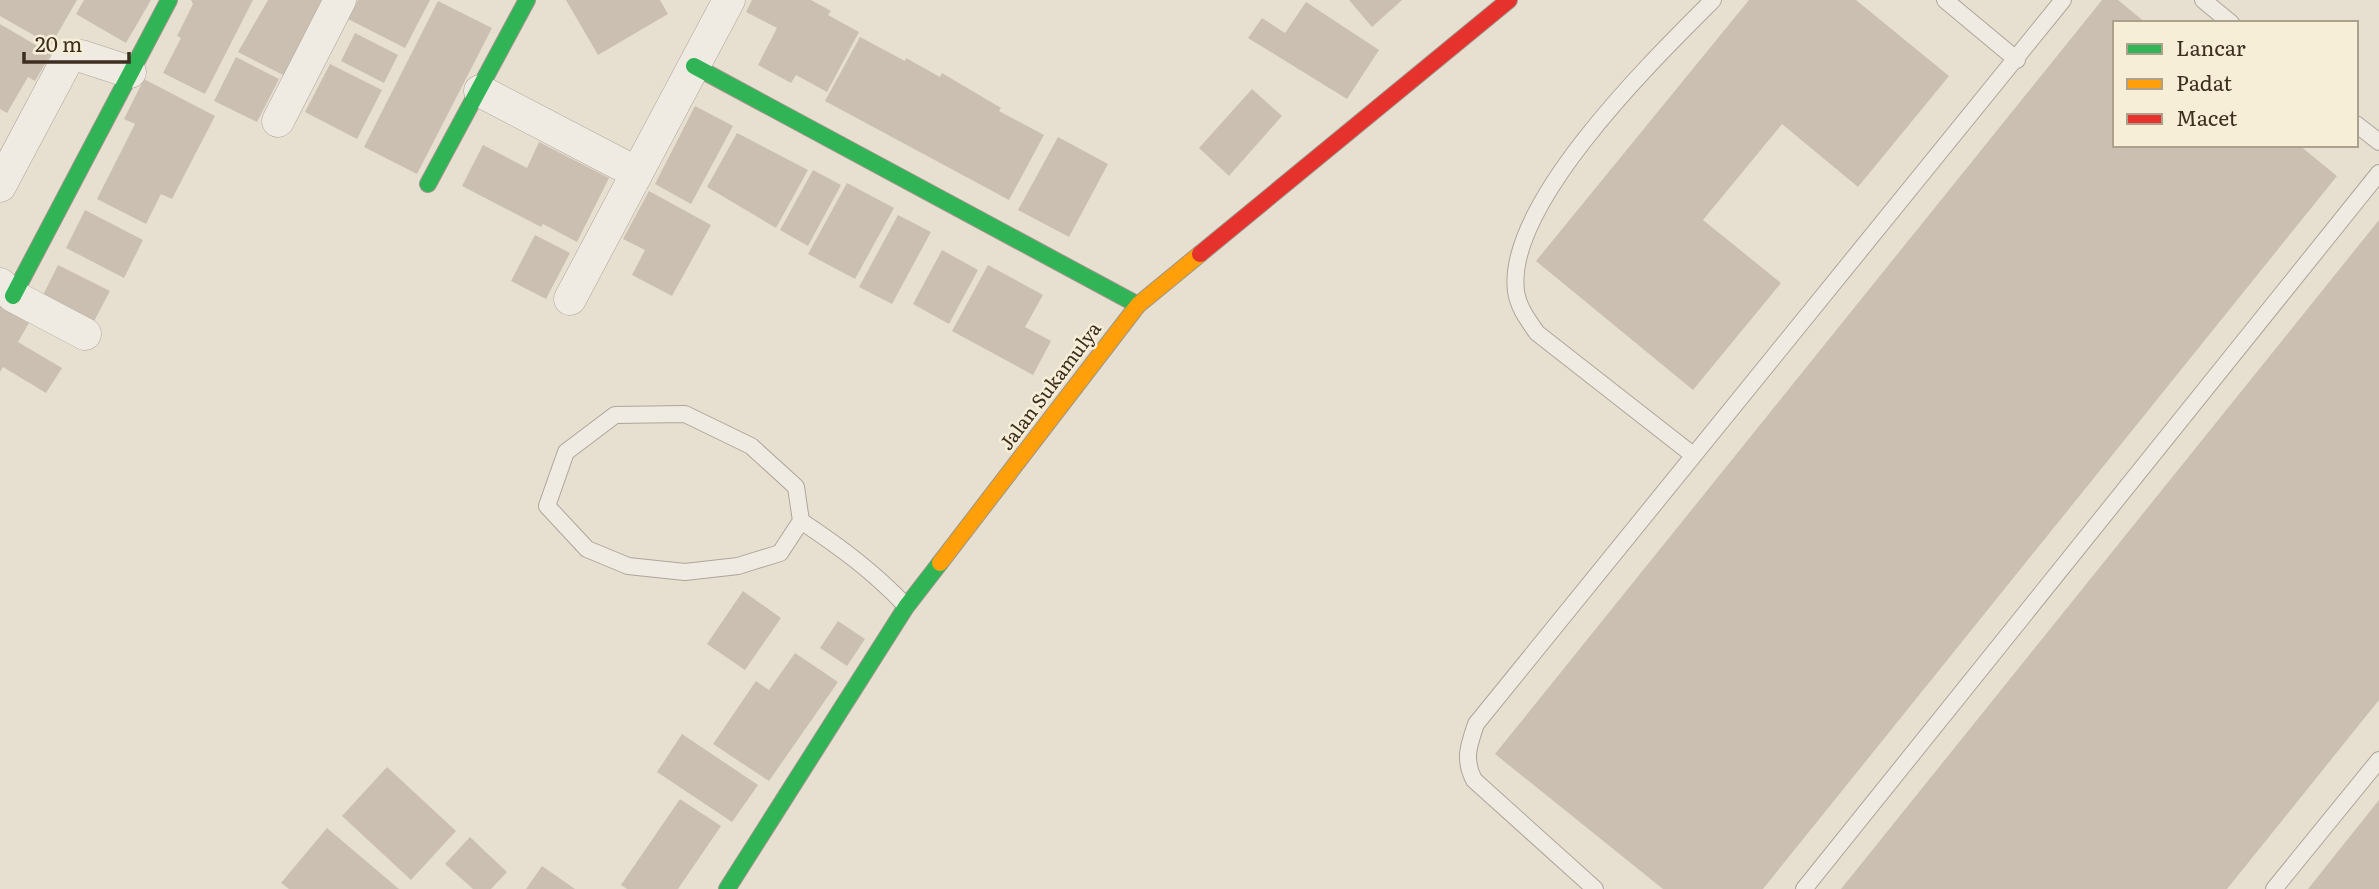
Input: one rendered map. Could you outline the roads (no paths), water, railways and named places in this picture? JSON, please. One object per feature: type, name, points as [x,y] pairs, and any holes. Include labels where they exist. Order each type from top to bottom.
[{"type":"main road","points":[[7,290],[169,0]]},
{"type":"main road","points":[[428,184],[527,0]]},
{"type":"main road","name":"Jalan Sukamulya","points":[[727,889],[906,607],[1138,305],[1508,0]]},
{"type":"main road","points":[[694,66],[1138,305]]},
{"type":"street","points":[[278,121],[340,0]]},
{"type":"street","points":[[570,299],[729,0]]},
{"type":"street","points":[[0,186],[68,58],[81,56],[130,72]]},
{"type":"street","points":[[480,91],[637,173]]},
{"type":"street","points":[[7,290],[85,334]]},
{"type":"lane","points":[[1693,455],[1537,333],[1523,313],[1516,290],[1519,260],[1528,230],[1571,157],[1624,89],[1713,0]]},
{"type":"lane","points":[[1945,0],[2017,61]]},
{"type":"lane","points":[[1595,889],[1474,780],[1467,765],[1467,750],[1476,724],[1490,703],[2017,61],[2063,0]]},
{"type":"lane","points":[[2203,0],[2229,21]]},
{"type":"lane","points":[[2358,126],[2379,142]]},
{"type":"lane","points":[[1804,889],[2379,173]]},
{"type":"lane","points":[[801,521],[780,552],[738,566],[685,572],[628,566],[586,549],[547,506],[566,452],[615,415],[685,414],[751,446],[796,487],[801,521],[876,574],[906,607]]},
{"type":"lane","points":[[2274,889],[2379,760]]}]
